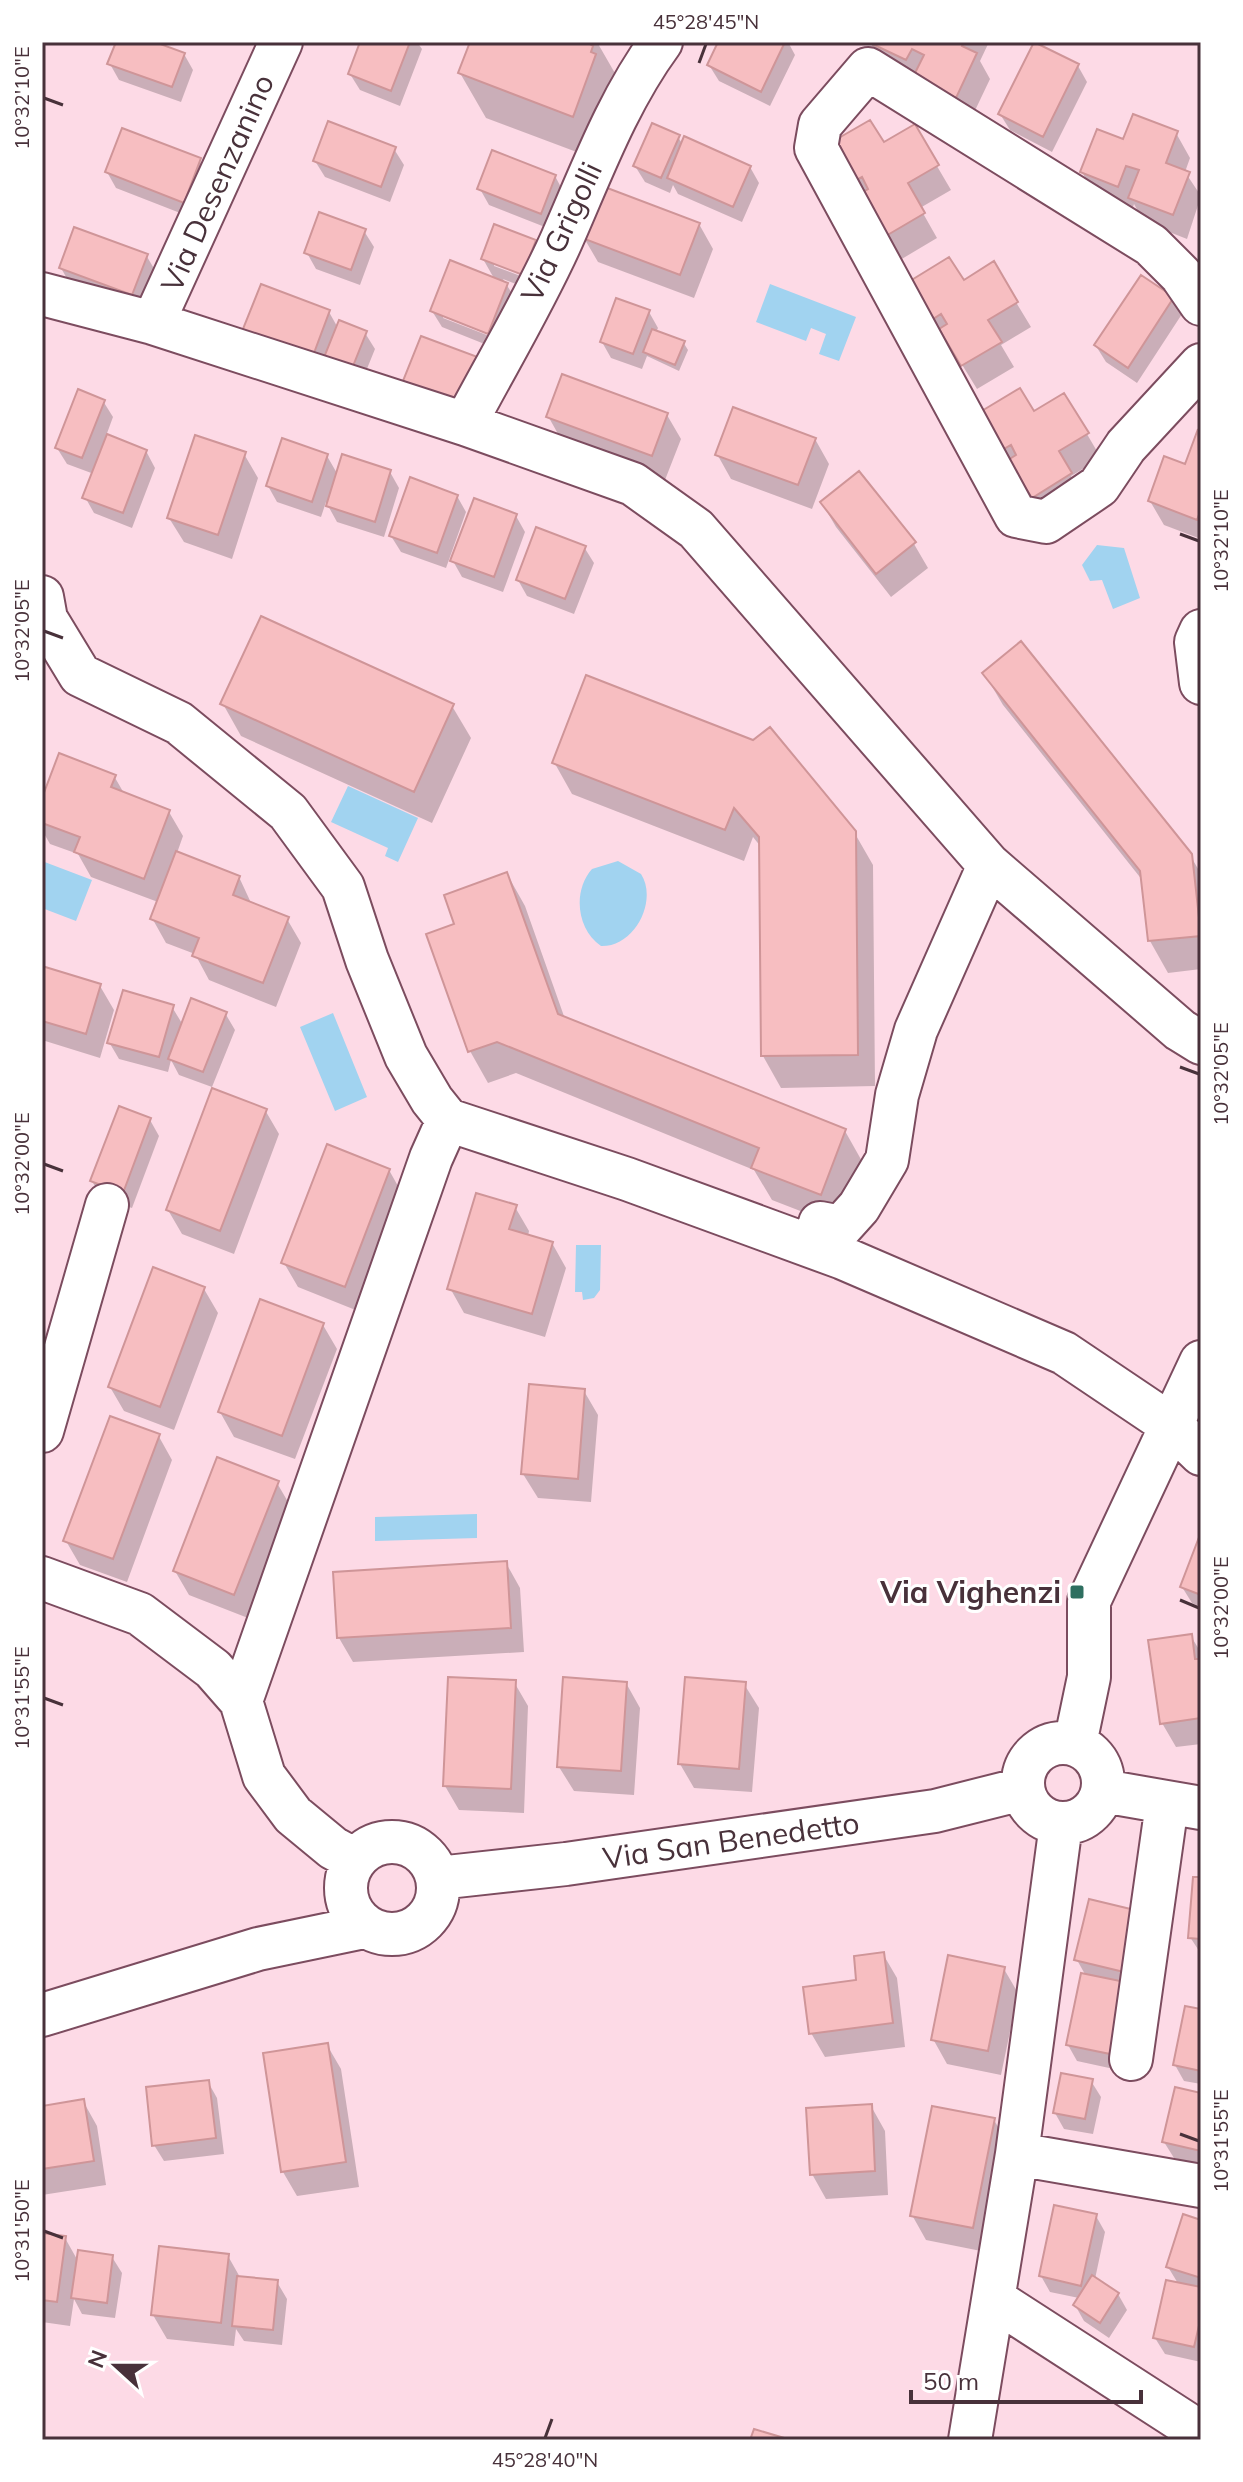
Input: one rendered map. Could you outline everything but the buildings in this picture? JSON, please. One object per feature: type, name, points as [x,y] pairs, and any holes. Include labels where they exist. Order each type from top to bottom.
[{"type":"street","name":"Via Desenzanino","points":[[153,323],[281,42]]},
{"type":"street","name":"Via Grigolli","points":[[465,424],[561,242],[624,100],[661,42]]},
{"type":"street","points":[[1201,304],[1181,275],[1151,245],[868,69],[820,125],[816,148],[1016,516],[1046,522],[1099,486],[1126,446],[1201,365]]},
{"type":"street","points":[[42,294],[153,323],[465,424],[633,484],[696,529],[989,865],[1180,1030],[1201,1043]]},
{"type":"street","points":[[42,597],[61,676],[179,723],[288,812],[343,887],[367,960],[406,1056],[432,1100],[448,1120],[627,1179],[910,1286],[1064,1353],[1171,1425],[1201,1454]]},
{"type":"street","points":[[1201,631],[1196,642],[1201,683]]},
{"type":"street","points":[[820,1223],[841,1227],[859,1207],[887,1160],[897,1095],[916,1030],[989,865]]},
{"type":"street","points":[[241,1701],[426,1173],[448,1120]]},
{"type":"street","points":[[42,1431],[107,1205]]},
{"type":"street","points":[[1075,1744],[1089,1677],[1089,1601],[1201,1362]]},
{"type":"street","points":[[42,1578],[140,1614],[213,1669],[241,1701],[264,1776],[293,1815],[333,1848],[355,1893],[385,1935],[407,1933],[426,1921],[437,1901],[438,1878],[422,1853],[395,1842],[366,1850],[355,1893],[258,1949],[42,2015]]},
{"type":"street","points":[[1075,1744],[1086,1749],[1100,1768],[1103,1791],[1094,1808],[1080,1820],[1061,1824],[1049,1822],[1031,1810],[1022,1789],[1023,1773],[1030,1758],[1051,1745],[1075,1744]]},
{"type":"street","name":"Via San Benedetto","points":[[438,1878],[566,1864],[935,1811],[1022,1789]]},
{"type":"street","points":[[1103,1791],[1184,1806],[1131,2059]]},
{"type":"street","points":[[970,2440],[1017,2154],[1061,1824]]},
{"type":"street","points":[[1017,2154],[1201,2186]]},
{"type":"street","points":[[995,2300],[1201,2433]]},
{"type":"water","points":[[770,284],[856,317],[839,361],[819,354],[826,334],[811,328],[806,341],[756,322]]},
{"type":"water","points":[[1097,545],[1124,548],[1140,598],[1113,609],[1102,580],[1090,581],[1082,565]]},
{"type":"water","points":[[348,786],[418,818],[398,862],[385,856],[388,848],[331,822]]},
{"type":"water","points":[[42,861],[92,880],[76,921],[42,908]]},
{"type":"water","points":[[618,861],[641,874],[646,885],[645,908],[633,931],[624,939],[601,946],[586,930],[582,920],[582,888],[592,869]]},
{"type":"water","points":[[333,1013],[367,1097],[335,1111],[300,1027]]},
{"type":"water","points":[[576,1245],[601,1245],[600,1290],[594,1298],[583,1300],[582,1292],[575,1292]]},
{"type":"water","points":[[477,1514],[477,1538],[375,1541],[375,1517]]},
{"type":"place","name":"Via Vighenzi","points":[[1077,1592]]}]
